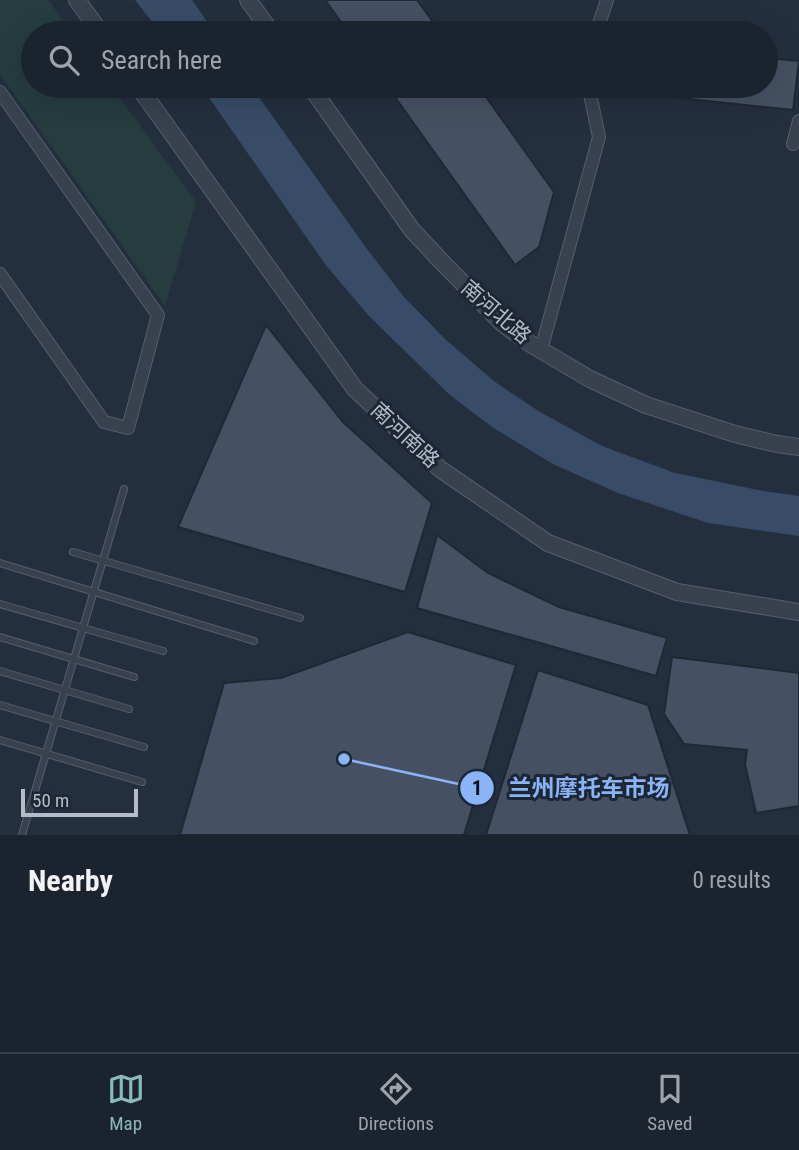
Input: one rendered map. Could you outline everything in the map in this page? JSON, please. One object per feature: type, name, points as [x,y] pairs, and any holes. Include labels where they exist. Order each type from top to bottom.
[{"type":"street","points":[[77,0],[92,21]]},
{"type":"street","points":[[248,0],[263,21]]},
{"type":"street","points":[[600,21],[607,0]]},
{"type":"street","points":[[0,92],[158,315],[128,428],[104,422],[0,274]]},
{"type":"street","name":"南河南路","points":[[147,98],[355,389],[440,469],[548,543],[677,592],[799,612]]},
{"type":"street","name":"南河北路","points":[[319,98],[412,229],[502,323],[590,379],[646,405],[735,434],[799,447]]},
{"type":"street","points":[[541,350],[599,137],[591,98]]},
{"type":"street","points":[[793,144],[799,121]]},
{"type":"lane","points":[[22,835],[124,489]]},
{"type":"lane","points":[[72,552],[300,618]]},
{"type":"lane","points":[[0,563],[254,641]]},
{"type":"lane","points":[[0,604],[163,651]]},
{"type":"lane","points":[[0,637],[134,677]]},
{"type":"lane","points":[[0,671],[130,709]]},
{"type":"lane","points":[[0,705],[144,747]]},
{"type":"lane","points":[[0,740],[142,782]]},
{"type":"green space","points":[[0,0],[48,0],[63,21],[21,21],[21,98],[120,98],[196,202],[165,306],[0,74]]},
{"type":"water","points":[[135,0],[192,0],[207,21],[152,21]]},
{"type":"water","points":[[209,98],[260,98],[404,297],[445,339],[495,382],[540,412],[602,446],[675,473],[799,496],[799,536],[708,523],[618,493],[553,464],[492,427],[450,395],[368,315],[325,264]]},
{"type":"building","points":[[325,0],[417,0],[432,21],[340,21]]},
{"type":"building","points":[[778,59],[799,61],[793,110],[680,98],[778,98]]},
{"type":"building","points":[[396,98],[487,98],[554,192],[539,247],[515,265]]},
{"type":"building","points":[[266,325],[343,422],[432,503],[405,592],[178,527]]},
{"type":"building","points":[[437,535],[488,573],[559,607],[667,638],[656,676],[417,608]]},
{"type":"building","points":[[408,632],[516,665],[464,835],[180,835],[224,683],[281,678]]},
{"type":"building","points":[[672,657],[799,673],[799,806],[756,813],[745,764],[747,750],[684,744],[664,714]]},
{"type":"building","points":[[538,670],[648,705],[690,835],[486,835]]},
{"type":"place","name":"兰州摩托车市场","points":[[344,759]]}]
